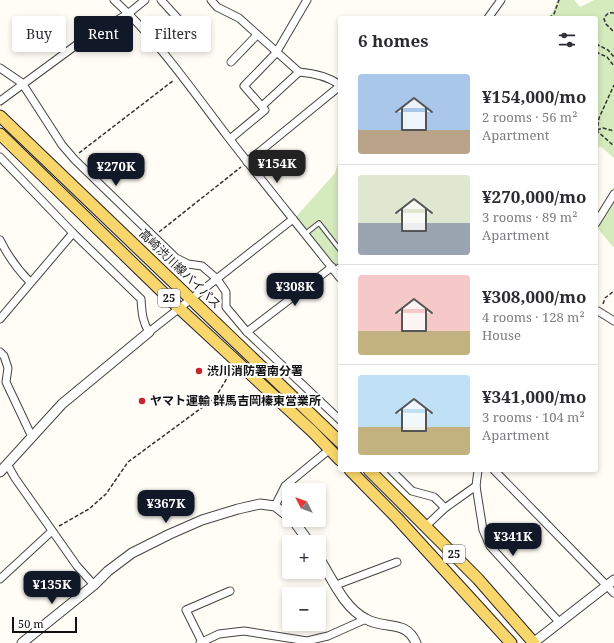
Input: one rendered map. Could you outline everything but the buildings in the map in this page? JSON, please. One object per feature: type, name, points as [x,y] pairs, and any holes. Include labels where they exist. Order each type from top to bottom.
[{"type":"main road","name":"高崎渋川線バイパス","points":[[0,116],[192,298],[338,440]]},
{"type":"main road","name":"25","points":[[0,134],[179,308],[338,458]]},
{"type":"main road","name":"25","points":[[352,472],[397,518],[511,643]]},
{"type":"main road","name":"25","points":[[371,472],[478,580],[534,643]]},
{"type":"street","points":[[114,0],[129,13],[164,53],[247,162],[338,275]]},
{"type":"street","points":[[0,101],[22,83],[78,43],[129,13],[145,0]]},
{"type":"street","points":[[160,0],[175,16]]},
{"type":"street","points":[[211,0],[217,7],[239,18],[257,36],[299,72],[308,73],[334,81],[338,84]]},
{"type":"street","points":[[230,139],[265,110],[244,86],[276,53],[307,0]]},
{"type":"street","points":[[489,16],[501,0]]},
{"type":"street","points":[[231,62],[257,36]]},
{"type":"street","points":[[0,68],[22,83],[62,146],[73,158],[176,258],[188,264],[202,266],[217,279],[226,292],[226,307],[247,332],[338,418]]},
{"type":"street","points":[[262,106],[299,72]]},
{"type":"street","points":[[247,162],[338,88]]},
{"type":"street","points":[[0,158],[73,233],[141,299],[144,324],[150,332]]},
{"type":"street","points":[[598,220],[614,194]]},
{"type":"street","points":[[0,472],[62,404],[179,308],[293,219]]},
{"type":"street","points":[[0,319],[73,233]]},
{"type":"street","points":[[0,240],[8,256],[30,282]]},
{"type":"street","points":[[247,332],[333,269]]},
{"type":"street","points":[[598,311],[614,321]]},
{"type":"street","points":[[0,352],[4,356],[8,368],[3,383],[32,437]]},
{"type":"street","points":[[275,506],[285,486],[330,449]]},
{"type":"street","points":[[7,464],[15,478],[77,566],[94,585]]},
{"type":"street","points":[[393,472],[412,491],[434,497],[445,508]]},
{"type":"street","points":[[478,472],[476,486],[483,530],[490,546],[560,623]]},
{"type":"street","points":[[496,472],[611,582],[614,592]]},
{"type":"street","points":[[426,526],[445,508],[476,486]]},
{"type":"street","points":[[22,643],[94,585],[108,571],[132,553],[202,520],[238,508],[260,504],[275,506],[282,512]]},
{"type":"street","points":[[0,579],[52,531]]},
{"type":"street","points":[[336,585],[397,562]]},
{"type":"street","points":[[326,569],[349,606],[366,620],[384,625],[406,628],[413,636],[416,643]]},
{"type":"street","points":[[534,643],[611,582]]},
{"type":"street","points":[[230,591],[186,610],[201,642],[219,634],[244,632],[307,641],[328,636],[366,620]]},
{"type":"lane","points":[[305,234],[319,223],[338,247]]},
{"type":"lane","points":[[333,269],[338,266]]},
{"type":"path","points":[[552,16],[554,14],[559,0]]},
{"type":"path","points":[[614,13],[610,12],[604,19],[606,24],[614,32]]},
{"type":"path","points":[[598,45],[608,50],[614,57]]},
{"type":"path","points":[[598,53],[606,57],[614,66]]},
{"type":"path","points":[[73,158],[180,75]]},
{"type":"path","points":[[598,122],[614,85]]},
{"type":"path","points":[[598,130],[604,128],[614,131]]},
{"type":"path","points":[[598,132],[614,146]]},
{"type":"path","points":[[154,236],[247,162]]},
{"type":"path","points":[[598,311],[605,298],[614,291]]},
{"type":"path","points":[[52,531],[89,509],[106,494],[128,462],[215,398],[237,362]]},
{"type":"green space","points":[[557,0],[574,0],[580,7],[594,0],[614,0],[614,158],[600,146],[598,148],[598,16],[548,16],[553,12]]},
{"type":"green space","points":[[338,163],[338,272],[295,218],[335,173]]},
{"type":"green space","points":[[614,187],[613,247],[598,228],[598,221]]},
{"type":"place","name":"渋川消防署南分署","points":[[199,371]]},
{"type":"place","name":"ヤマト運輸 群馬吉岡榛東営業所","points":[[142,401]]}]
